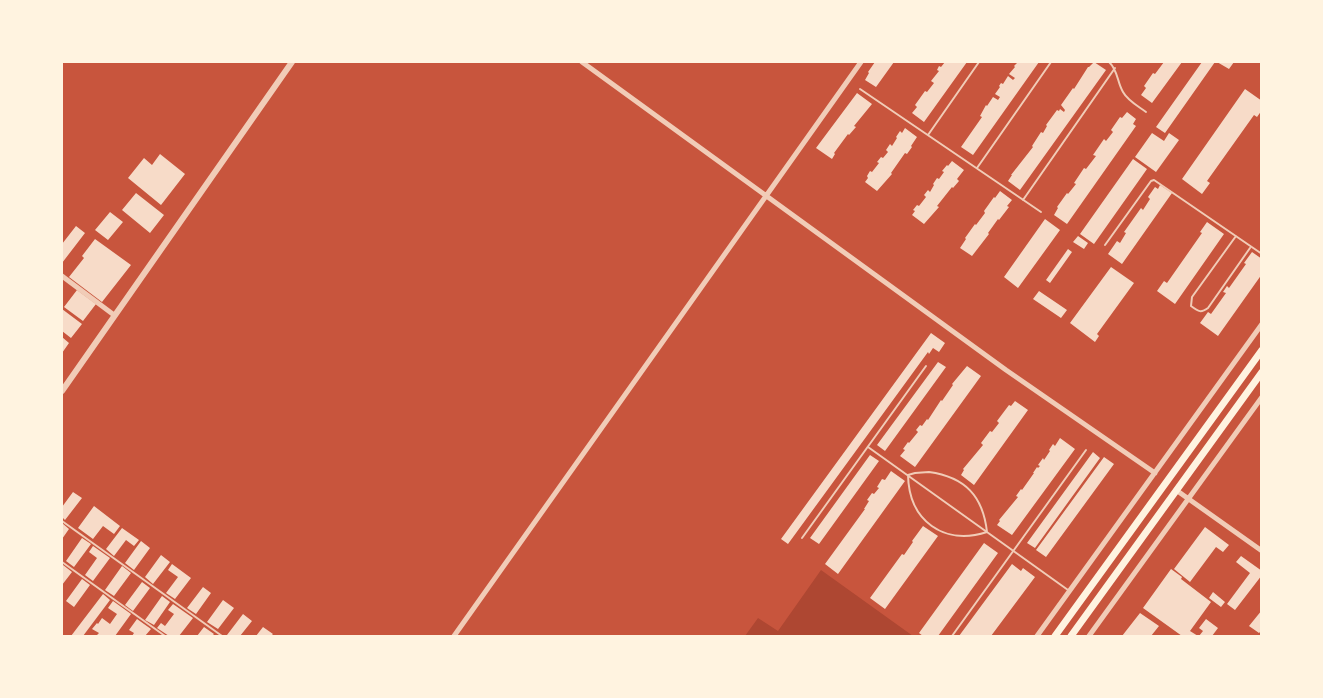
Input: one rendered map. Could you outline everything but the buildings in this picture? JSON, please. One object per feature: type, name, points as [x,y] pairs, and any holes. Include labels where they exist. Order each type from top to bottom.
[{"type":"main road","points":[[1055,636],[1262,350]]},
{"type":"main road","points":[[1071,636],[1262,372]]},
{"type":"street","points":[[63,386],[292,62]]},
{"type":"street","points":[[582,62],[1006,370],[1155,473]]},
{"type":"street","points":[[454,636],[861,62]]},
{"type":"street","points":[[62,276],[114,315]]},
{"type":"street","points":[[1037,636],[1262,324]]},
{"type":"street","points":[[1089,636],[1262,397]]},
{"type":"street","points":[[1176,490],[1262,552]]},
{"type":"lane","points":[[928,135],[979,62]]},
{"type":"lane","points":[[976,168],[1051,62]]},
{"type":"lane","points":[[1109,62],[1115,68],[1126,97],[1146,112]]},
{"type":"lane","points":[[1023,200],[1115,68]]},
{"type":"lane","points":[[860,88],[1041,212]]},
{"type":"lane","points":[[1105,245],[1154,180],[1262,254]]},
{"type":"lane","points":[[1236,236],[1192,297],[1191,306],[1199,312],[1208,308],[1251,247]]},
{"type":"lane","points":[[802,538],[926,366]]},
{"type":"lane","points":[[868,447],[1070,591]]},
{"type":"lane","points":[[952,636],[1086,450]]},
{"type":"lane","points":[[908,475],[929,472],[957,479],[977,498],[983,511],[987,532]]},
{"type":"lane","points":[[908,475],[910,496],[914,506],[920,515],[936,529],[956,536],[987,532]]},
{"type":"lane","points":[[62,521],[222,636]]},
{"type":"lane","points":[[62,562],[165,636]]},
{"type":"shaded area","points":[[821,570],[913,636],[745,636],[758,618],[778,631]]}]
